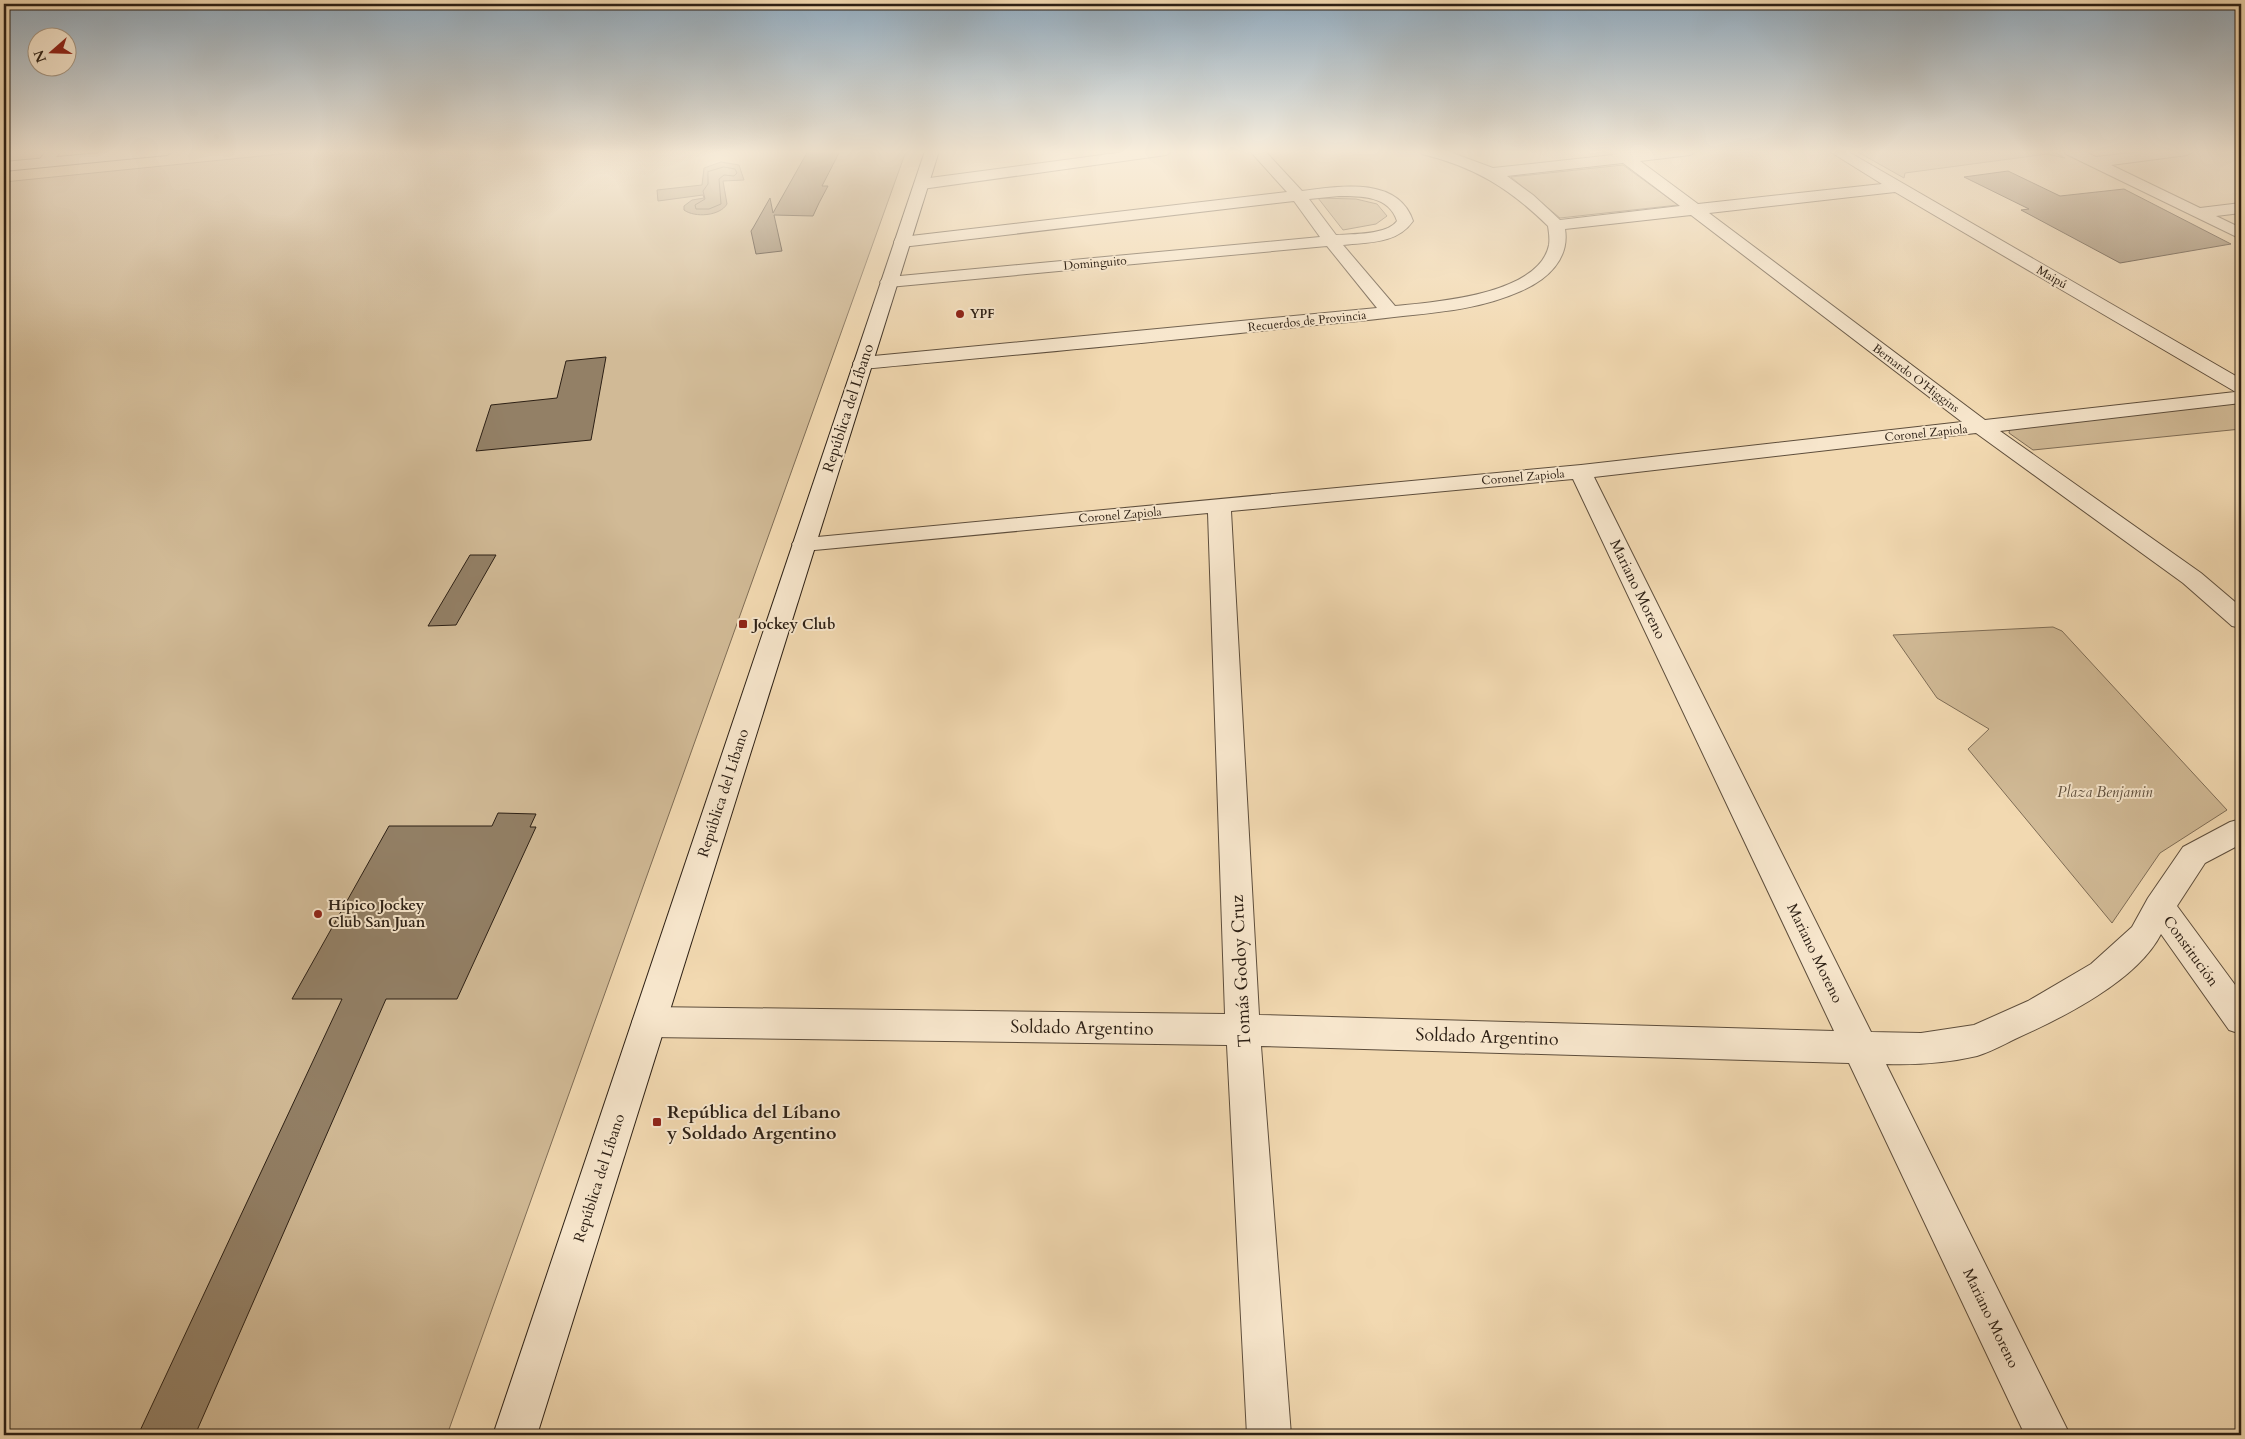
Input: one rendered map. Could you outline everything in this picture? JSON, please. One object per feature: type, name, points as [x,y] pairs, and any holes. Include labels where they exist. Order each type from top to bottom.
[{"type":"street","name":"República del Líbano","points":[[515,1435],[910,218]]},
{"type":"street","name":"Dominguito","points":[[902,242],[1107,218]]},
{"type":"street","points":[[1314,218],[1391,313]]},
{"type":"street","name":"Dominguito","points":[[889,282],[1381,236],[1392,233],[1400,228],[1405,218]]},
{"type":"street","points":[[1548,218],[1556,225],[1619,218]]},
{"type":"street","name":"Bernardo O'Higgins","points":[[1705,218],[1980,427],[2192,578],[2241,620]]},
{"type":"street","name":"Maipú","points":[[1951,218],[2241,388]]},
{"type":"street","points":[[2209,218],[2241,234]]},
{"type":"street","name":"Recuerdos de Provincia","points":[[863,363],[1391,313],[1460,304],[1490,297],[1526,282],[1547,266],[1558,246],[1556,225]]},
{"type":"street","name":"Coronel Zapiola","points":[[804,544],[1581,472],[2241,397]]},
{"type":"street","name":"Mariano Moreno","points":[[1581,472],[2048,1435]]},
{"type":"street","name":"Tomás Godoy Cruz","points":[[1220,506],[1243,1030],[1268,1435]]},
{"type":"street","name":"Soldado Argentino","points":[[649,1022],[1243,1030],[1920,1050],[1976,1040],[2040,1012],[2103,974],[2143,937],[2159,907],[2194,855],[2241,830]]},
{"type":"street","name":"Constitución","points":[[2159,907],[2241,1019]]},
{"type":"green space","name":"Hípico Jockey Club San Juan","points":[[4,218],[882,218],[447,1435],[4,1435]]},
{"type":"green space","points":[[1334,218],[1384,218],[1376,224],[1343,230]]},
{"type":"green space","points":[[2241,403],[2241,429],[2033,450],[2009,433],[2010,427]]},
{"type":"green space","name":"Plaza Benjamin","points":[[2053,627],[2062,631],[2227,810],[2160,853],[2112,923],[1968,749],[1989,729],[1937,698],[1893,635]]},
{"type":"building","points":[[758,218],[775,218],[782,251],[756,254],[751,231]]},
{"type":"building","points":[[2036,218],[2181,218],[2231,244],[2120,263]]},
{"type":"building","points":[[606,357],[591,440],[476,451],[491,405],[557,398],[566,361]]},
{"type":"building","points":[[470,555],[496,555],[456,625],[428,626]]},
{"type":"building","points":[[498,813],[536,814],[530,827],[536,827],[457,999],[386,999],[195,1435],[138,1435],[342,999],[292,999],[389,826],[492,826]]},
{"type":"place","name":"YPF","points":[[960,314]]},
{"type":"place","name":"Jockey Club","points":[[743,624]]},
{"type":"place","name":"Hípico Jockey Club San Juan","points":[[318,914]]},
{"type":"place","name":"República del Líbano y Soldado Argentino","points":[[657,1122]]}]
